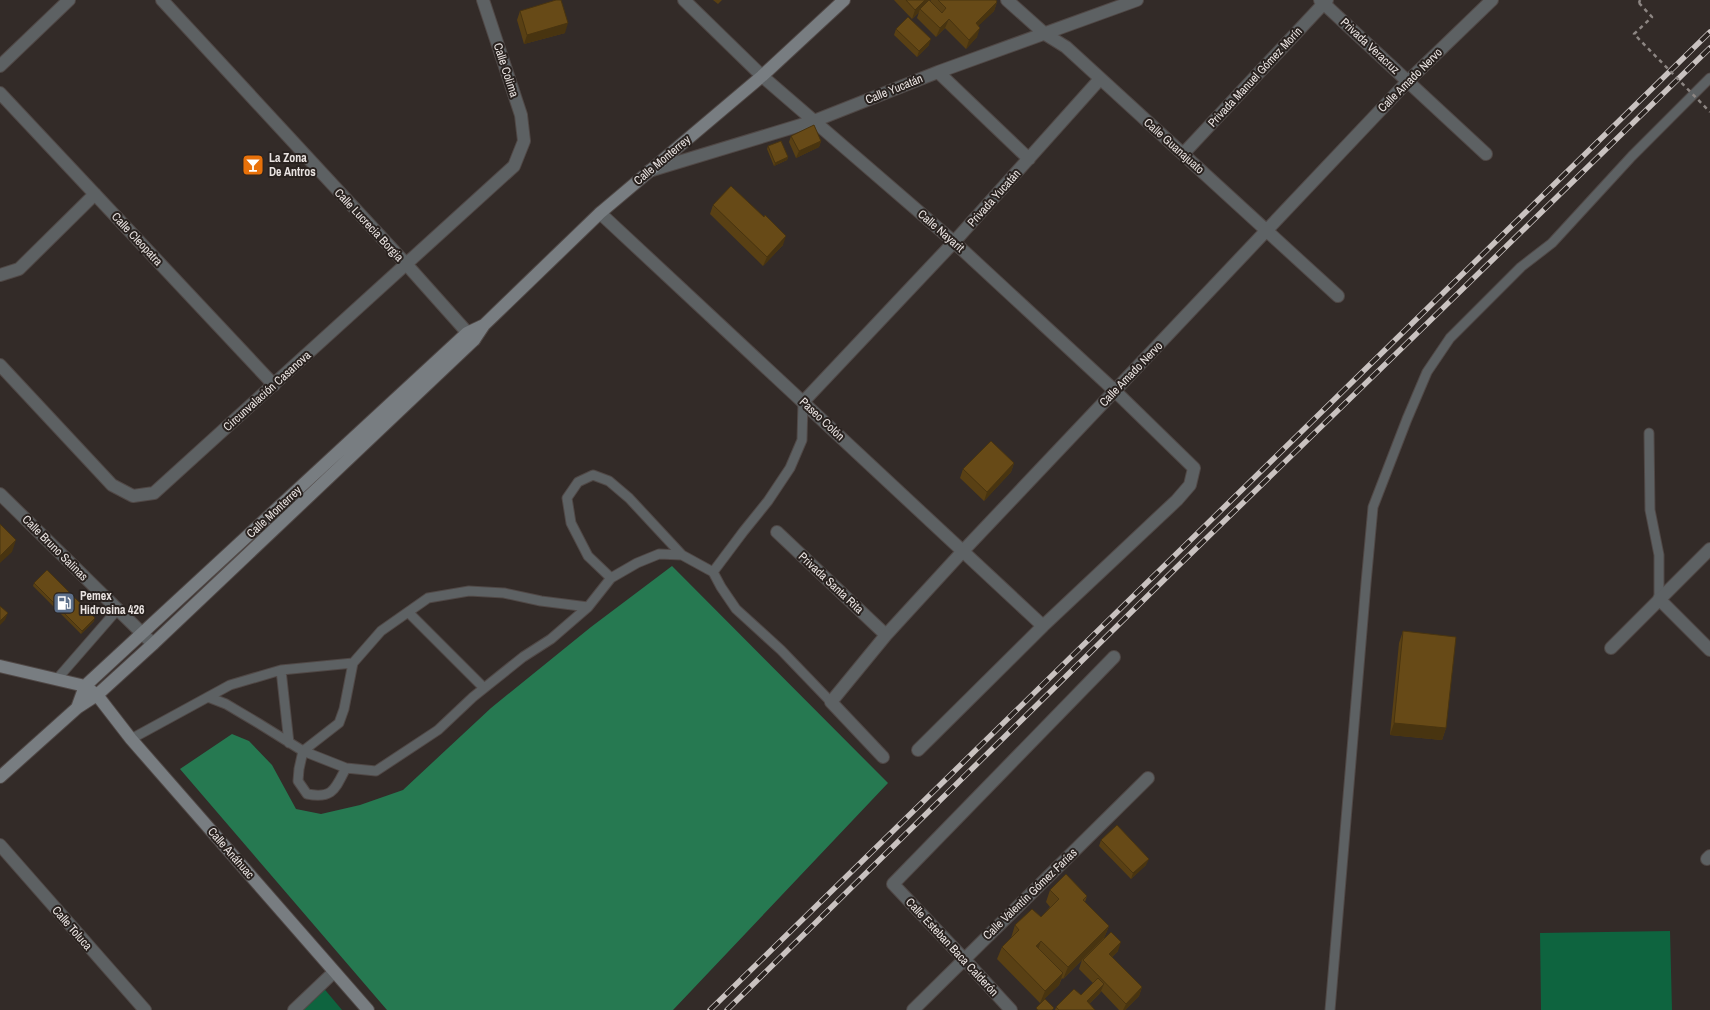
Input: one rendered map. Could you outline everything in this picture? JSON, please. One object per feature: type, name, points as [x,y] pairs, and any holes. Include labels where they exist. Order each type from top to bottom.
[{"type":"street","points":[[0,66],[69,0]]},
{"type":"street","name":"Calle Lucrecia Borgia","points":[[162,0],[471,336]]},
{"type":"street","name":"Calle Colima","points":[[483,0],[521,115],[524,140]]},
{"type":"street","name":"Calle Nayarit","points":[[684,0],[762,76],[954,242],[1194,468],[1190,485],[1177,500],[1043,626]]},
{"type":"street","name":"Calle Monterrey","points":[[77,708],[86,686],[142,634],[484,325],[600,213],[762,76],[843,0]]},
{"type":"street","name":"Calle Guanajuato","points":[[1008,0],[1045,34],[1066,47],[1338,296]]},
{"type":"street","name":"Calle Yucatán","points":[[650,171],[814,121],[938,72],[1137,0]]},
{"type":"street","name":"Calle Amado Nervo","points":[[831,702],[886,635],[963,551],[1408,81],[1492,0]]},
{"type":"street","name":"Privada Veracruz","points":[[1323,1],[1486,154]]},
{"type":"street","name":"Privada Manuel Gómez Morín","points":[[1183,154],[1323,1]]},
{"type":"street","points":[[938,72],[1029,159]]},
{"type":"street","name":"Privada Yucatán","points":[[803,402],[954,242],[1100,79]]},
{"type":"street","name":"Calle Cleopatra","points":[[0,93],[274,385]]},
{"type":"street","name":"Circunvalación Casanova","points":[[0,365],[112,485],[133,496],[154,493],[514,166],[524,140]]},
{"type":"street","points":[[0,275],[19,269],[95,194]]},
{"type":"street","name":"Paseo Colón","points":[[600,213],[1043,626]]},
{"type":"street","name":"Calle Monterrey","points":[[0,777],[77,708],[96,695],[153,644],[471,336]]},
{"type":"street","name":"Calle Bruno Salinas","points":[[0,494],[153,644]]},
{"type":"street","name":"Privada Santa Rita","points":[[777,532],[886,635]]},
{"type":"street","points":[[1611,648],[1710,549]]},
{"type":"street","points":[[1659,599],[1710,650]]},
{"type":"street","points":[[918,750],[1043,626]]},
{"type":"street","name":"Calle Esteban Baca Calderón","points":[[1011,1010],[893,884],[1114,657]]},
{"type":"street","points":[[0,666],[86,686]]},
{"type":"street","name":"Calle Anáhuac","points":[[86,686],[96,695],[131,739],[368,1010]]},
{"type":"street","points":[[831,702],[883,757]]},
{"type":"street","name":"Calle Valentín Gómez Farías","points":[[912,1010],[1148,778]]},
{"type":"street","name":"Calle Toluca","points":[[0,845],[145,1010]]},
{"type":"street","points":[[294,1010],[334,972]]},
{"type":"lane","points":[[1330,1010],[1374,507],[1407,419],[1427,372],[1450,338],[1521,267],[1552,243],[1632,156],[1710,78]]},
{"type":"lane","points":[[713,572],[742,532],[768,502],[790,468],[802,440],[803,402]]},
{"type":"lane","points":[[1650,432],[1650,510],[1659,555],[1659,599]]},
{"type":"lane","points":[[611,578],[588,556],[571,523],[567,498],[578,482],[593,475],[609,481],[629,498],[682,555],[713,572],[736,609],[781,650],[831,702]]},
{"type":"lane","points":[[208,697],[226,704],[303,751],[346,768],[376,771],[438,730],[484,688],[523,657],[551,639],[588,607],[611,578],[637,562],[659,554],[682,555]]},
{"type":"lane","points":[[346,768],[333,791],[320,796],[307,794],[298,781],[298,770],[303,751],[339,723],[344,710],[353,663],[381,631],[428,598],[469,592],[504,593],[549,603],[588,607]]},
{"type":"lane","points":[[57,679],[118,610]]},
{"type":"lane","points":[[408,612],[484,688]]},
{"type":"lane","points":[[131,739],[230,685],[281,670],[353,663]]},
{"type":"lane","points":[[281,670],[289,743]]},
{"type":"path","points":[[1640,2],[1652,16],[1634,34],[1710,112]]},
{"type":"green space","points":[[672,566],[888,783],[673,1010],[387,1010],[180,769],[232,734],[249,741],[272,765],[296,809],[321,814],[360,805],[403,790],[491,708],[591,627]]},
{"type":"green space","points":[[1670,931],[1672,1010],[1541,1010],[1540,933]]},
{"type":"green space","points":[[321,985],[342,1010],[295,1010]]},
{"type":"building","points":[[561,0],[568,23],[527,35],[520,11]]},
{"type":"building","points":[[906,0],[925,0],[915,10]]},
{"type":"building","points":[[929,0],[942,13],[946,8],[938,0],[996,0],[997,2],[976,23],[980,28],[969,40],[949,19],[940,28],[920,9]]},
{"type":"building","points":[[908,17],[931,39],[919,51],[896,29]]},
{"type":"building","points":[[814,125],[821,141],[799,151],[791,136]]},
{"type":"building","points":[[781,141],[788,157],[775,163],[768,146]]},
{"type":"building","points":[[731,186],[786,236],[767,257],[713,205]]},
{"type":"building","points":[[991,441],[1014,463],[987,492],[963,469]]},
{"type":"building","points":[[0,524],[16,540],[0,556]]},
{"type":"building","name":"Pemex Hidrosina 426","points":[[47,570],[95,618],[82,631],[34,583]]},
{"type":"building","points":[[0,606],[8,613],[0,621]]},
{"type":"building","points":[[1403,631],[1456,637],[1446,728],[1394,723]]},
{"type":"building","points":[[1117,825],[1149,859],[1133,873],[1101,840]]},
{"type":"building","points":[[1066,874],[1087,896],[1083,900],[1109,926],[1068,967],[1041,941],[1036,946],[1063,973],[1045,991],[1002,947],[1019,930],[1015,925],[1032,909],[1041,917],[1059,899],[1050,890]]},
{"type":"building","points":[[1111,932],[1121,942],[1109,954],[1142,987],[1126,1004],[1083,960]]},
{"type":"building","points":[[1098,978],[1104,984],[1087,1001],[1095,1010],[1059,1010],[1056,1007],[1074,989],[1081,995]]},
{"type":"building","points":[[1045,999],[1054,1008],[1052,1010],[1038,1010],[1036,1008]]},
{"type":"railway","points":[[710,1010],[1710,32]]},
{"type":"railway","points":[[727,1010],[1174,570],[1710,48]]},
{"type":"place","name":"La Zona De Antros","points":[[253,165]]},
{"type":"place","name":"Pemex Hidrosina 426","points":[[64,603]]}]
